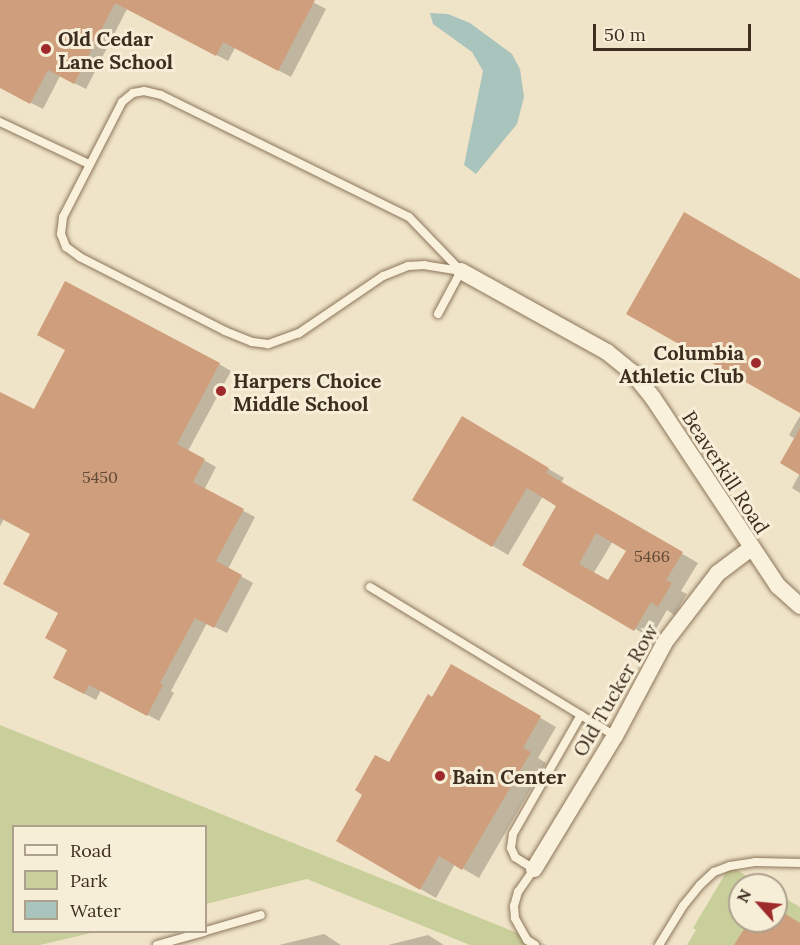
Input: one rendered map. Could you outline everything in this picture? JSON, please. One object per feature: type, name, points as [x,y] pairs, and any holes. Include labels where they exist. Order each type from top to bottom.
[{"type":"street","name":"Beaverkill Road","points":[[461,271],[607,352],[632,372],[653,398],[778,586],[800,606]]},
{"type":"street","name":"Old Tucker Row","points":[[534,869],[615,735],[665,642],[718,573],[751,548]]},
{"type":"lane","points":[[144,91],[160,95],[409,217],[461,271],[425,265],[408,266],[383,276],[299,333],[268,345],[252,342],[100,268],[66,247],[61,234],[63,217],[123,102],[133,93],[144,91]]},
{"type":"lane","points":[[0,123],[89,164]]},
{"type":"lane","points":[[438,314],[461,271]]},
{"type":"lane","points":[[370,587],[615,735]]},
{"type":"lane","points":[[535,945],[527,940],[518,928],[514,906],[518,892],[534,869],[515,857],[511,848],[513,834],[581,715]]},
{"type":"lane","points":[[659,945],[683,906],[714,872],[730,866],[755,862],[800,863]]},
{"type":"lane","points":[[207,930],[261,915]]},
{"type":"lane","points":[[157,945],[198,933]]},
{"type":"green space","points":[[0,725],[547,945],[470,945],[307,879],[207,904],[207,825],[12,825],[12,933],[91,933],[40,945],[0,945]]},
{"type":"green space","points":[[730,866],[742,873],[728,873],[728,933],[788,933],[788,900],[800,907],[800,945],[687,945],[696,930],[693,928]]},
{"type":"water","points":[[430,13],[448,14],[470,23],[512,54],[520,69],[524,97],[517,124],[476,174],[464,165],[483,71],[472,52],[433,24]]},
{"type":"building","name":"Old Cedar Lane School","points":[[0,0],[315,0],[278,71],[223,42],[216,56],[115,3],[74,84],[48,70],[30,104],[0,88]]},
{"type":"building","name":"Columbia Athletic Club","points":[[684,212],[800,279],[800,413],[626,314]]},
{"type":"building","name":"Harpers Choice Middle School","points":[[65,281],[220,363],[177,444],[205,459],[193,482],[244,509],[216,561],[242,575],[214,628],[195,618],[160,683],[163,685],[147,716],[89,685],[84,694],[53,678],[67,650],[45,638],[58,613],[3,584],[30,534],[0,518],[0,392],[34,409],[65,350],[37,335]]},
{"type":"building","points":[[462,416],[549,468],[546,473],[683,552],[666,580],[672,583],[658,607],[651,602],[634,631],[522,565],[556,506],[527,488],[492,547],[412,500]],"holes":[[[596,533],[626,551],[608,580],[579,564]]]},
{"type":"building","points":[[800,428],[800,475],[780,463]]},
{"type":"building","name":"Bain Center","points":[[451,664],[541,716],[523,748],[531,752],[462,870],[439,856],[420,890],[336,841],[362,795],[355,790],[375,755],[389,762],[428,694],[432,697]]},
{"type":"building","points":[[788,916],[800,923],[800,945],[734,945],[742,933],[788,933]]},
{"type":"place","name":"Old Cedar Lane School","points":[[46,49]]},
{"type":"place","name":"Columbia Athletic Club","points":[[756,363]]},
{"type":"place","name":"Harpers Choice Middle School","points":[[221,391]]},
{"type":"place","name":"Bain Center","points":[[440,776]]}]
